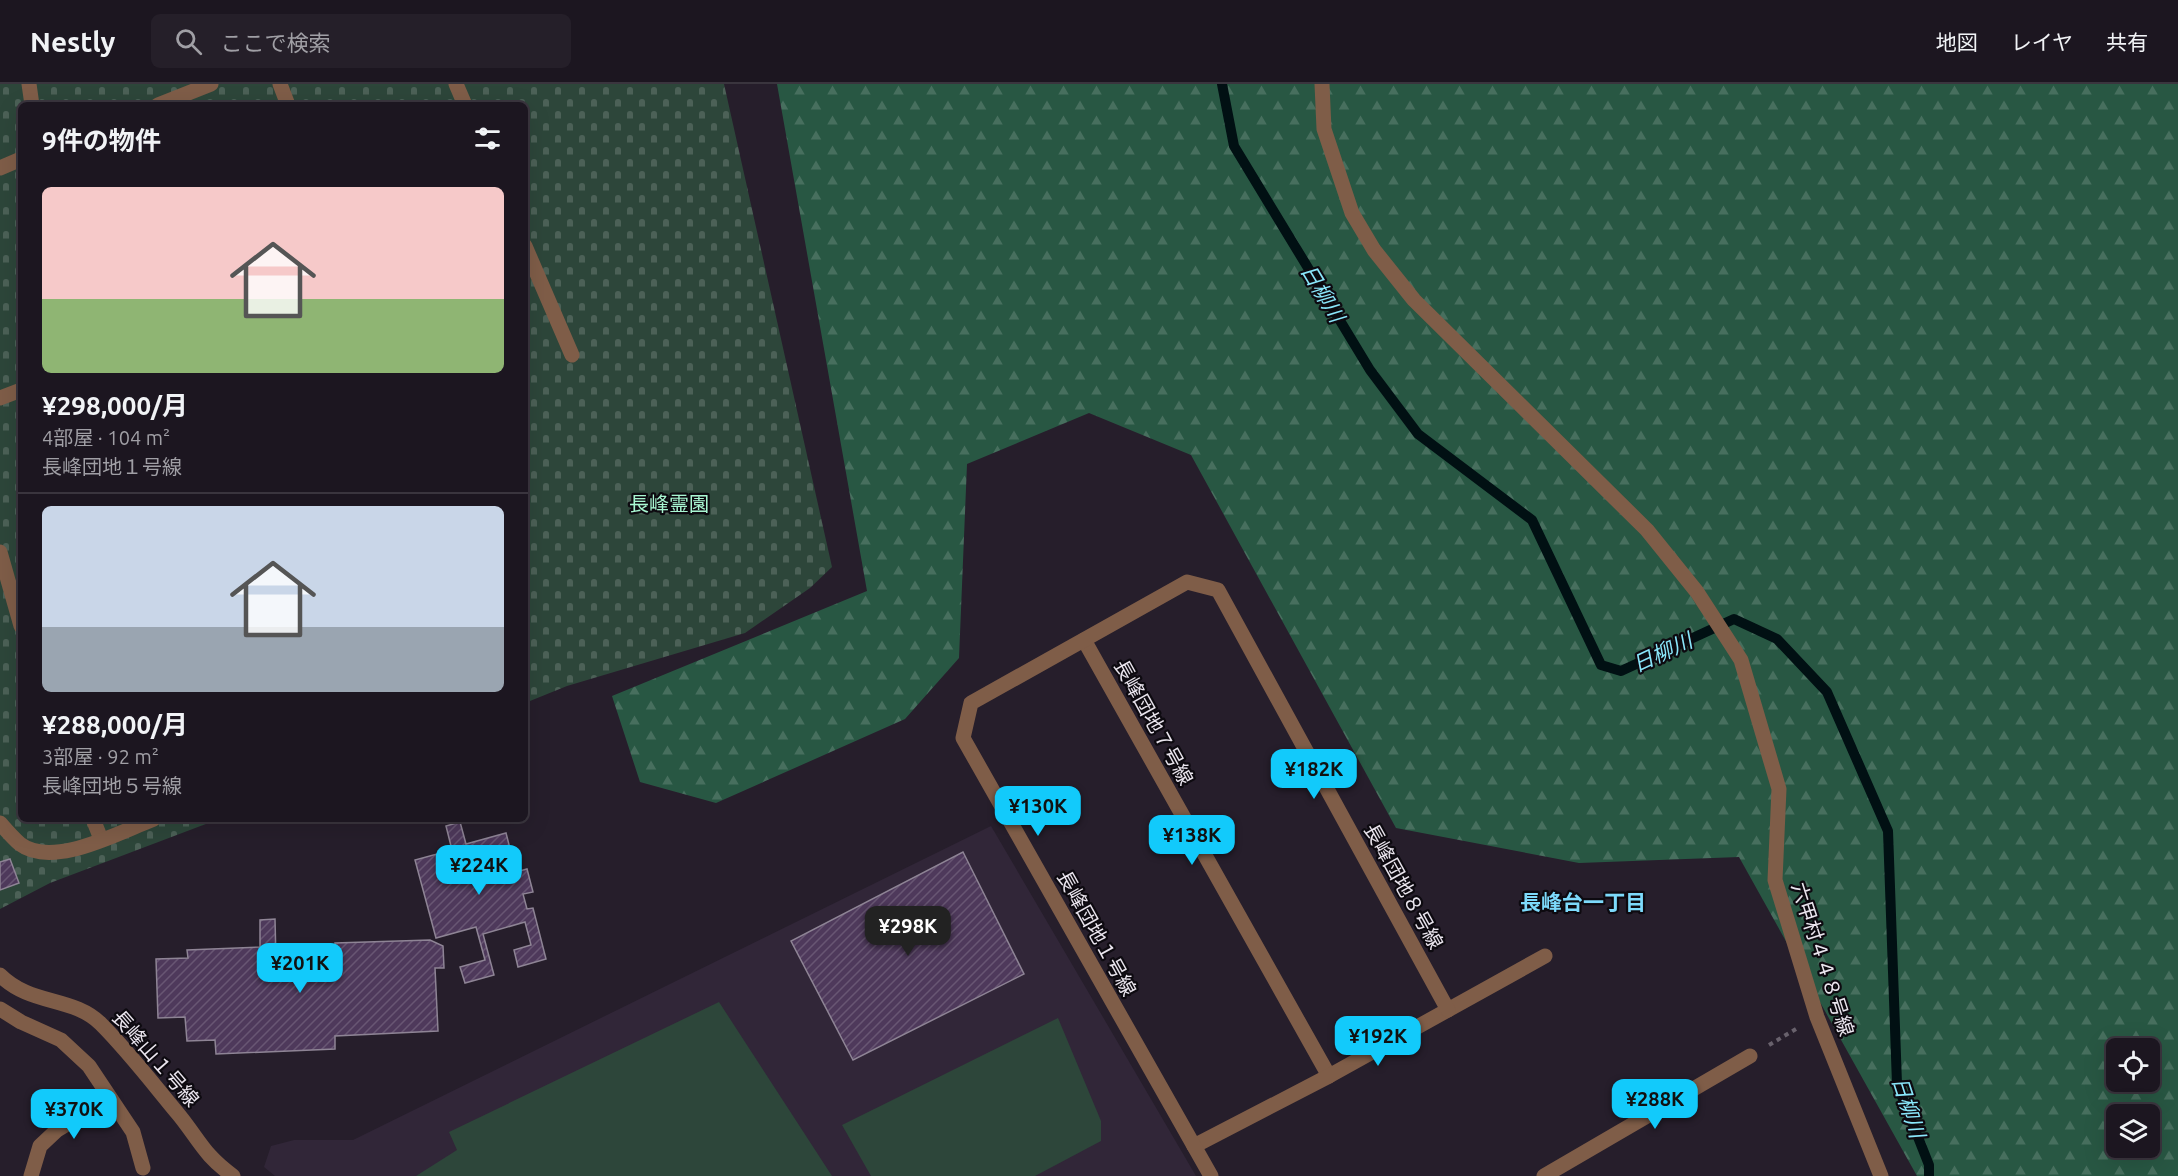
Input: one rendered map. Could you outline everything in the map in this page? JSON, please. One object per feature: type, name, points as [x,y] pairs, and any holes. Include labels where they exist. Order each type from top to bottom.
[{"type":"street","points":[[29,84],[32,102]]},
{"type":"street","points":[[166,102],[211,84]]},
{"type":"street","points":[[279,84],[287,102]]},
{"type":"street","points":[[456,84],[464,102]]},
{"type":"street","name":"六甲村４４８号線","points":[[1322,84],[1324,129],[1352,213],[1374,250],[1414,300],[1647,530],[1706,607],[1741,660],[1779,789],[1775,880],[1817,1017],[1881,1176]]},
{"type":"street","points":[[0,168],[18,160]]},
{"type":"street","points":[[528,253],[572,356]]},
{"type":"street","points":[[0,398],[18,391]]},
{"type":"street","points":[[0,552],[18,615]]},
{"type":"street","name":"長峰団地１号線","points":[[1187,582],[971,704],[963,738],[1211,1176]]},
{"type":"street","name":"長峰団地８号線","points":[[1187,582],[1218,590],[1448,1010]]},
{"type":"street","name":"長峰団地７号線","points":[[1084,640],[1329,1076]]},
{"type":"street","points":[[94,822],[101,839]]},
{"type":"street","points":[[0,823],[21,845],[43,854],[68,852],[146,822]]},
{"type":"street","points":[[1194,1146],[1329,1076],[1545,956]]},
{"type":"street","name":"長峰山１号線","points":[[0,975],[33,998],[84,1010],[101,1024],[181,1117],[212,1161],[233,1176]]},
{"type":"street","points":[[0,1009],[21,1022],[61,1040],[89,1066],[133,1132],[143,1168]]},
{"type":"street","points":[[1544,1176],[1750,1056]]},
{"type":"street","points":[[31,1176],[40,1146],[57,1130],[110,1098]]},
{"type":"path","points":[[1750,1056],[1817,1017]]},
{"type":"shaded area","points":[[991,826],[1196,1176],[275,1176],[264,1167],[271,1146],[294,1140],[353,1140]]},
{"type":"green space","name":"長峰霊園","points":[[0,84],[724,84],[832,567],[810,588],[745,633],[567,686],[528,702],[528,102],[18,102],[18,822],[211,822],[50,883],[0,909]]},
{"type":"green space","points":[[777,84],[2178,84],[2178,1176],[1917,1176],[1739,857],[1579,863],[1396,828],[1191,455],[1089,413],[967,464],[959,658],[905,719],[716,803],[640,782],[612,696],[867,591]]},
{"type":"green space","points":[[719,1002],[832,1176],[416,1176],[457,1150],[449,1132]]},
{"type":"green space","points":[[1058,1018],[1101,1121],[1101,1141],[1035,1176],[871,1176],[842,1125]]},
{"type":"building","points":[[460,822],[466,844],[506,833],[516,872],[527,869],[533,892],[523,894],[527,909],[533,908],[546,959],[518,967],[514,950],[531,945],[525,922],[483,934],[494,975],[465,983],[460,967],[485,960],[476,927],[436,938],[415,860],[452,850],[446,826]]},
{"type":"building","points":[[963,852],[1024,974],[853,1060],[791,941]]},
{"type":"building","points":[[10,859],[19,883],[0,890],[0,862]]},
{"type":"building","points":[[275,919],[276,961],[317,959],[318,978],[336,978],[335,943],[430,940],[443,946],[444,968],[435,968],[438,1031],[335,1036],[335,1049],[216,1054],[215,1040],[187,1041],[185,1017],[158,1018],[156,959],[188,958],[187,950],[260,947],[260,920]]},
{"type":"waterway","name":"日柳川","points":[[1222,84],[1234,146],[1370,370],[1418,434],[1532,520],[1601,665],[1621,671],[1734,619],[1777,639],[1827,692],[1888,831],[1897,1084],[1929,1165],[1929,1176]]},
{"type":"district","name":"長峰台一丁目","points":[[1583,902]]}]
